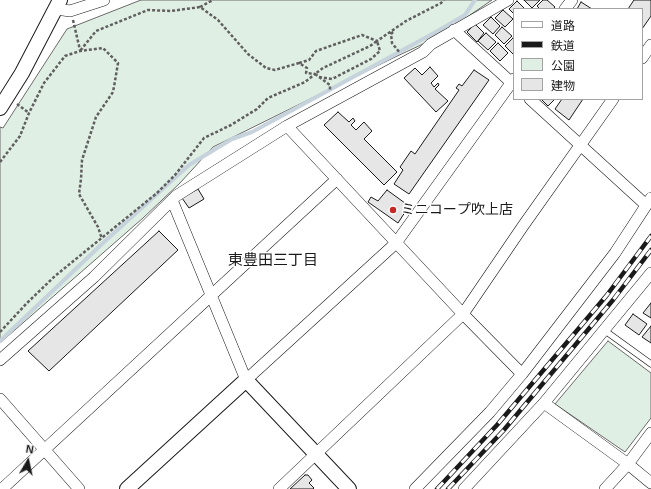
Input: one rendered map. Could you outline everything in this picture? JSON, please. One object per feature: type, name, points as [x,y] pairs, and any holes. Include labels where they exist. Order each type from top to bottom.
[{"type":"street","points":[[0,108],[22,73],[58,5],[70,11],[104,0]]},
{"type":"street","points":[[0,360],[94,277],[176,196],[287,126],[408,61],[423,52],[431,44],[508,0]]},
{"type":"street","points":[[566,8],[572,0]]},
{"type":"street","points":[[127,489],[396,243],[513,82],[454,30]]},
{"type":"street","points":[[643,57],[651,45]]},
{"type":"street","points":[[415,489],[490,412],[522,374],[615,253],[649,202],[581,145],[531,100]]},
{"type":"street","points":[[279,489],[463,314],[612,100]]},
{"type":"street","points":[[287,126],[463,314],[522,374]]},
{"type":"street","points":[[2,489],[337,179]]},
{"type":"street","points":[[172,200],[246,380],[315,455],[349,489]]},
{"type":"street","points":[[464,489],[544,403],[651,273]]},
{"type":"street","points":[[0,399],[79,489]]},
{"type":"street","points":[[544,403],[628,464],[651,483]]},
{"type":"street","points":[[605,489],[628,464],[651,434]]},
{"type":"lane","points":[[604,330],[651,364]]},
{"type":"path","points":[[80,51],[96,31],[148,10],[171,11],[200,7],[213,0]]},
{"type":"path","points":[[0,332],[55,276],[157,193],[175,175],[204,138],[231,125],[257,108],[268,98],[305,82],[323,68],[370,46],[406,21],[442,3],[444,0]]},
{"type":"path","points":[[200,7],[218,20],[248,54],[266,68],[275,70],[309,60],[316,51],[362,35],[377,41]]},
{"type":"path","points":[[70,11],[77,32],[80,51]]},
{"type":"path","points":[[394,30],[391,34],[392,44],[408,61]]},
{"type":"path","points":[[319,78],[332,79],[371,59],[380,51],[377,41]]},
{"type":"path","points":[[0,162],[20,136],[29,113],[44,83],[65,56],[80,51],[103,48],[118,62],[113,92],[96,117],[82,160],[79,194],[98,227],[102,239]]},
{"type":"path","points":[[299,63],[307,68],[306,73],[315,74],[330,85],[330,103]]},
{"type":"green space","points":[[141,0],[492,0],[438,37],[213,147],[180,183],[143,218],[0,343],[0,127],[3,128],[67,29]]},
{"type":"green space","points":[[608,341],[651,373],[651,418],[625,452],[555,404]]},
{"type":"building","points":[[524,0],[540,0],[532,8]]},
{"type":"building","points":[[543,0],[547,0],[555,7],[539,8],[537,6]]},
{"type":"building","points":[[634,0],[651,0],[651,16],[643,28],[643,8],[629,8]]},
{"type":"building","points":[[517,1],[524,8],[513,8],[513,13],[509,9]]},
{"type":"building","points":[[581,2],[590,8],[578,8]]},
{"type":"building","points":[[503,10],[513,19],[505,27],[495,18]]},
{"type":"building","points":[[491,17],[500,26],[493,34],[483,25]]},
{"type":"building","points":[[475,24],[484,33],[477,42],[467,32]]},
{"type":"building","points":[[502,27],[512,36],[504,44],[495,35]]},
{"type":"building","points":[[486,33],[496,42],[488,50],[478,41]]},
{"type":"building","points":[[513,38],[513,54],[505,46]]},
{"type":"building","points":[[498,43],[508,53],[500,61],[490,51]]},
{"type":"building","points":[[430,67],[438,76],[431,83],[434,87],[438,83],[439,85],[435,89],[448,101],[436,112],[404,78],[415,68],[422,75]]},
{"type":"building","points":[[474,70],[489,80],[409,194],[394,184],[403,170],[400,167],[411,151],[415,154],[459,90],[456,88],[459,84],[462,86]]},
{"type":"building","points":[[542,100],[554,100],[548,106]]},
{"type":"building","points":[[561,100],[582,100],[569,120],[555,109]]},
{"type":"building","points":[[338,112],[349,122],[353,118],[355,121],[351,125],[356,130],[364,122],[372,131],[364,139],[397,172],[384,185],[324,125]]},
{"type":"building","points":[[198,189],[204,199],[189,208],[182,198]]},
{"type":"building","points":[[387,190],[409,206],[398,223],[368,202],[371,197],[378,201]]},
{"type":"building","points":[[159,231],[178,250],[49,371],[28,351]]},
{"type":"building","points":[[651,303],[651,318],[643,313]]},
{"type":"building","points":[[633,314],[647,324],[639,335],[625,325]]},
{"type":"building","points":[[651,326],[651,343],[642,337]]},
{"type":"building","points":[[305,475],[308,475],[312,480],[309,483],[314,488],[313,489],[290,489]]},
{"type":"waterway","points":[[0,341],[103,243],[189,165],[232,139],[252,132],[436,32],[465,15],[475,0]]},
{"type":"railway","points":[[437,489],[497,425],[607,295],[651,236]]},
{"type":"railway","points":[[448,489],[503,431],[613,300],[651,250]]},
{"type":"place","name":"ミニコープ吹上店","points":[[393,210]]},
{"type":"district","name":"東豊田三丁目","points":[[273,261]]}]
